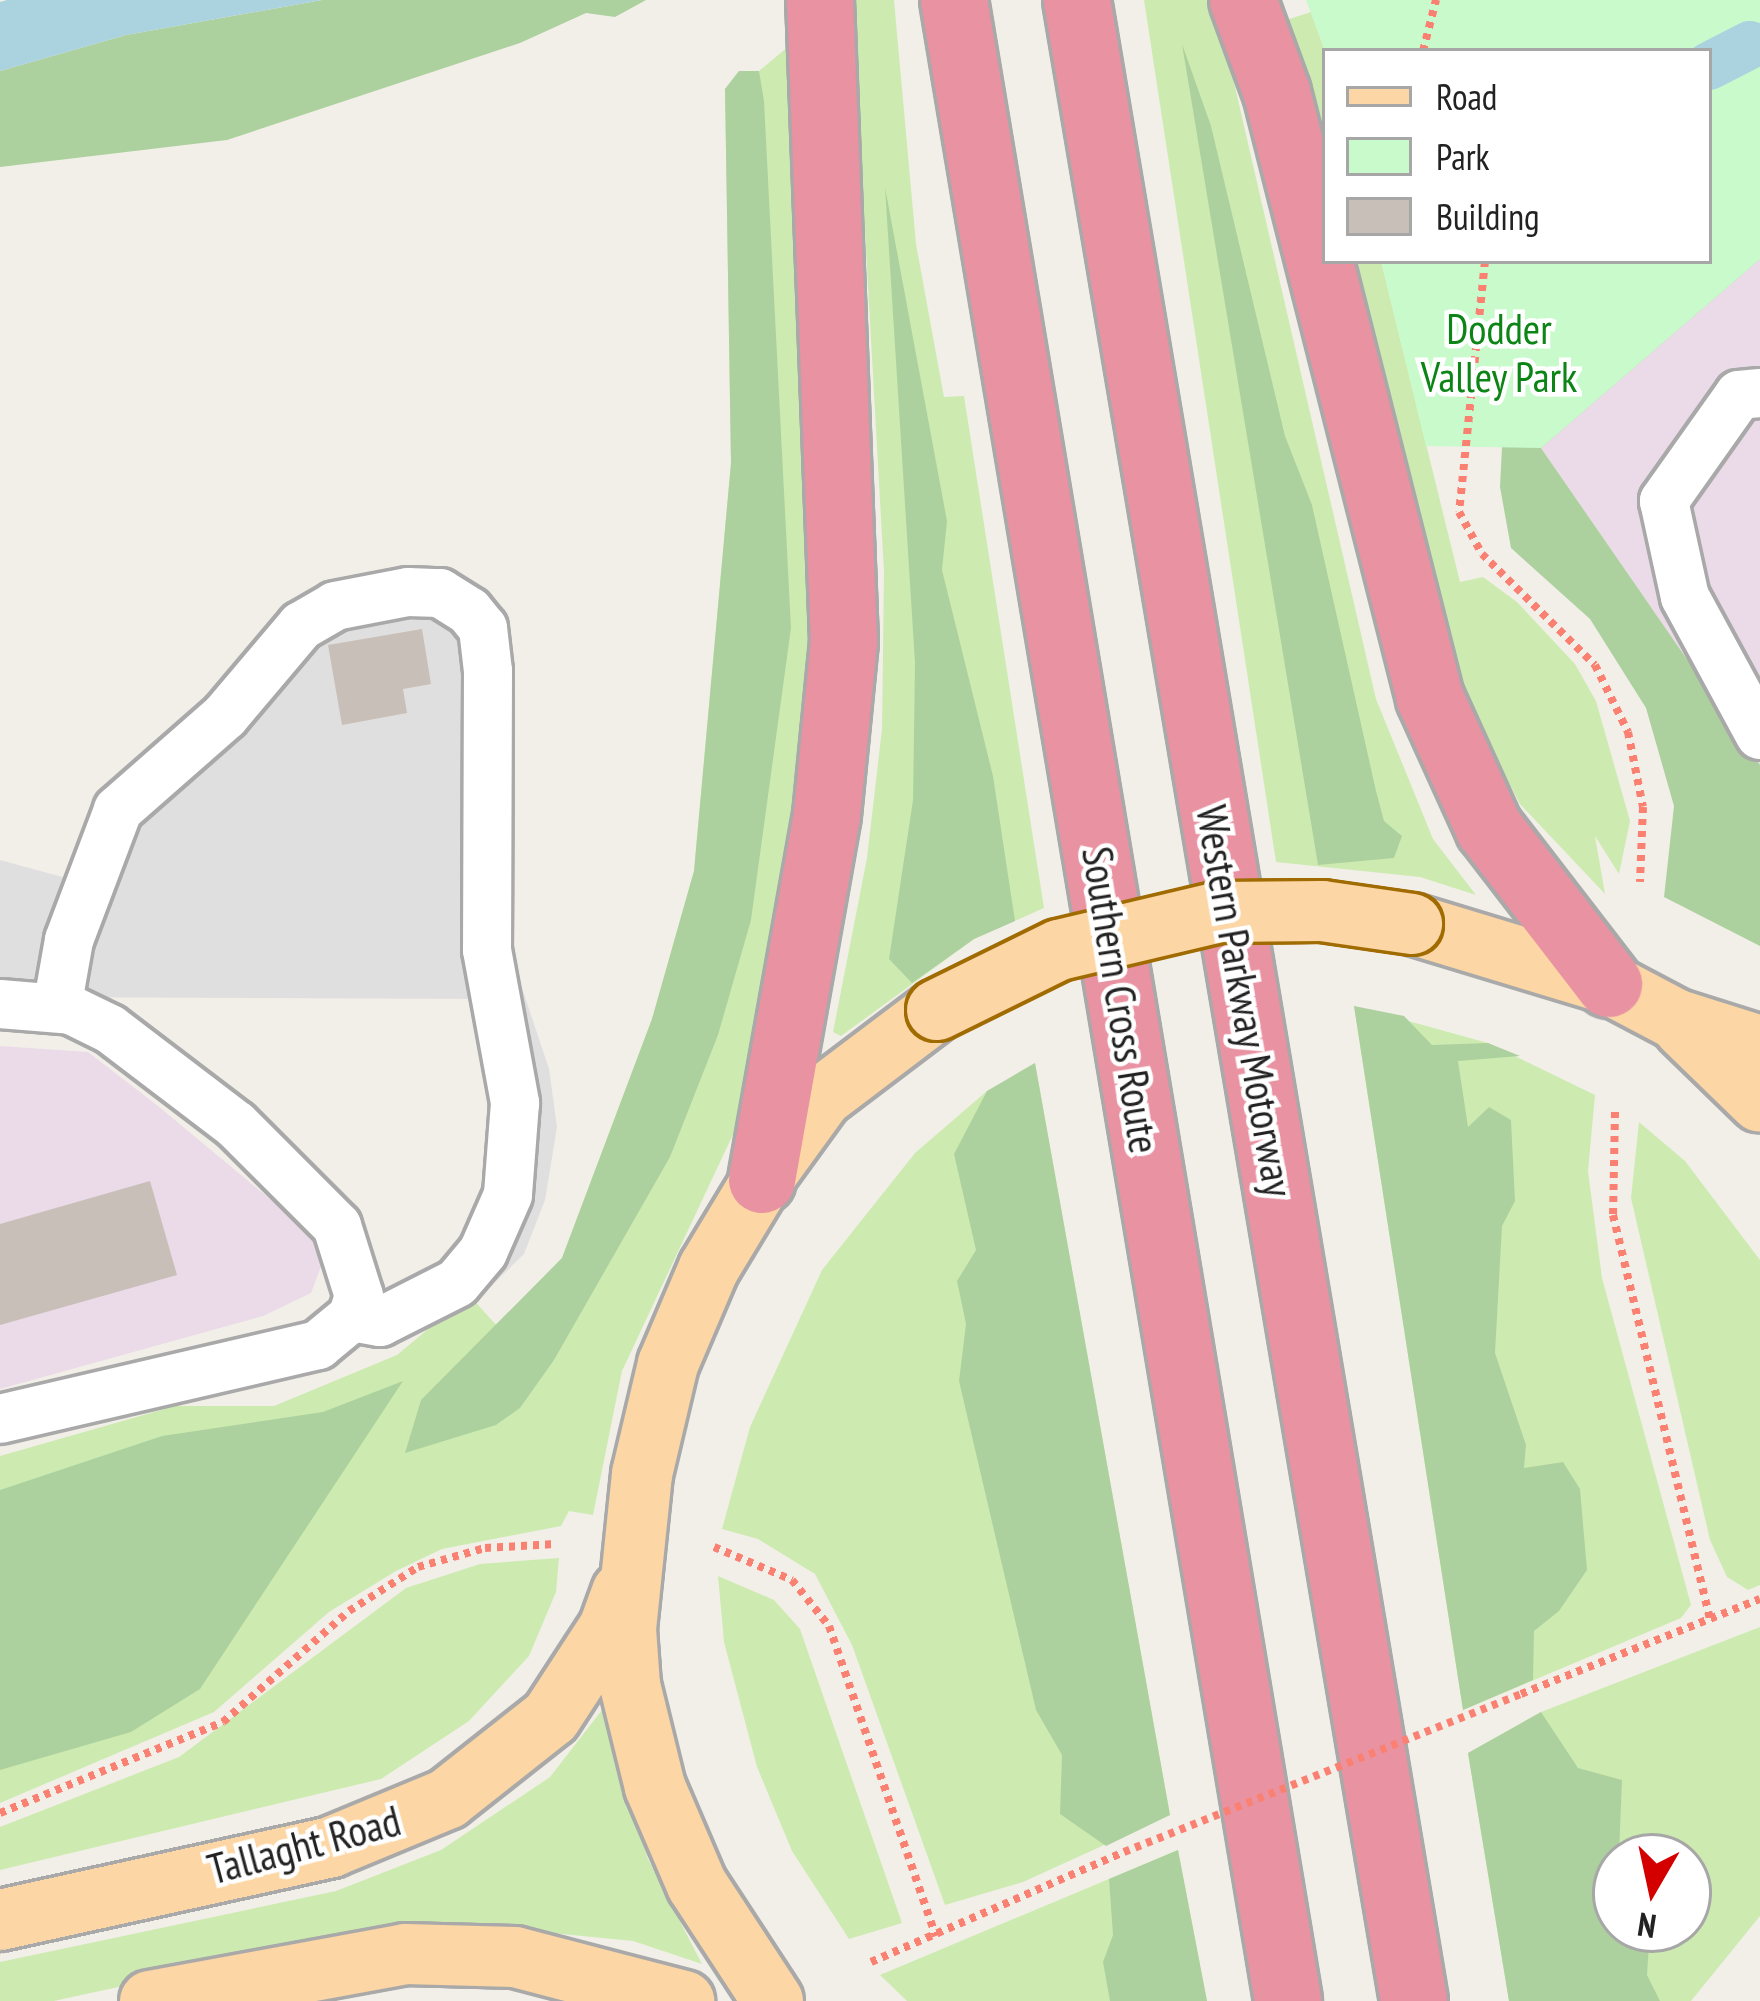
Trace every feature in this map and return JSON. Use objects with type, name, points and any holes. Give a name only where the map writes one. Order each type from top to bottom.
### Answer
[{"type":"highway","points":[[762,1180],[827,815],[844,641],[820,0]]},
{"type":"highway","name":"Southern Cross Route","points":[[955,0],[1288,2001]]},
{"type":"highway","name":"Western Parkway Motorway","points":[[1077,0],[1414,2001]]},
{"type":"highway","points":[[1243,0],[1277,93],[1430,698],[1489,828],[1609,984]]},
{"type":"main road","points":[[773,2001],[697,1886],[655,1787],[630,1684],[632,1564],[641,1474],[668,1364],[709,1268],[762,1180],[822,1097],[937,1010],[1059,950],[1198,916],[1322,910],[1412,924],[1609,984],[1675,1019],[1760,1046]]},
{"type":"main road","points":[[1675,1019],[1760,1102]]},
{"type":"main road","name":"Tallaght Road","points":[[0,1920],[331,1846],[447,1799],[551,1717],[609,1628],[632,1564]]},
{"type":"main road","points":[[150,2001],[405,1954],[515,1957],[684,2001]]},
{"type":"street","points":[[1760,394],[1738,395],[1664,501],[1684,597],[1760,735]]},
{"type":"street","points":[[57,1008],[69,940],[118,810],[225,716],[301,626],[335,606],[408,592],[440,593],[469,611],[483,628],[488,671],[487,950],[515,1103],[508,1195],[483,1252],[457,1283],[380,1322],[352,1317]]},
{"type":"street","points":[[0,1004],[57,1008],[110,1029],[236,1124],[337,1226],[359,1296],[352,1317],[318,1345],[0,1419]]},
{"type":"path","points":[[1424,48],[1436,0]]},
{"type":"path","points":[[1485,264],[1459,512],[1482,554],[1595,665],[1628,732],[1639,788],[1640,883]]},
{"type":"path","points":[[1616,1112],[1613,1215],[1710,1619]]},
{"type":"path","points":[[0,1814],[224,1722],[349,1611],[418,1567],[485,1548],[555,1544]]},
{"type":"path","points":[[715,1547],[792,1580],[829,1626],[936,1936]]},
{"type":"path","points":[[871,1962],[1124,1852],[1760,1599]]},
{"type":"shaded area","points":[[1760,259],[1760,765],[1541,448]]},
{"type":"shaded area","points":[[451,573],[491,605],[509,949],[549,1069],[557,1127],[545,1200],[524,1254],[475,1302],[452,1278],[501,1178],[482,999],[0,997],[0,860],[77,881],[258,667]]},
{"type":"shaded area","points":[[0,1046],[88,1052],[158,1106],[318,1239],[323,1261],[311,1293],[263,1316],[0,1389]]},
{"type":"green space","points":[[322,0],[646,0],[615,17],[586,13],[520,43],[227,140],[0,167],[0,71],[126,35]]},
{"type":"green space","points":[[852,0],[894,0],[916,244],[944,397],[964,396],[1044,908],[974,939],[841,1036],[833,1032],[867,858],[882,729],[884,572]]},
{"type":"green space","points":[[1144,0],[1215,0],[1376,699],[1433,839],[1476,895],[1420,877],[1276,862]]},
{"type":"green space","name":"Dodder Valley Park","points":[[1306,0],[1760,0],[1760,259],[1541,448],[1426,446],[1382,264],[1712,264],[1712,48],[1324,48]]},
{"type":"green space","points":[[1311,12],[1324,48],[1322,130],[1310,81],[1283,21]]},
{"type":"green space","points":[[1182,44],[1211,126],[1285,436],[1312,505],[1384,821],[1402,836],[1394,858],[1318,865]]},
{"type":"green space","points":[[789,46],[830,675],[744,1111],[622,1371],[593,1515],[569,1511],[561,1526],[442,1549],[396,1571],[329,1612],[214,1712],[0,1803],[0,1456],[175,1406],[274,1406],[397,1355],[469,1295],[498,1327],[562,1258],[652,1019],[694,871],[731,463],[725,89],[739,71],[759,71]]},
{"type":"green space","points":[[739,71],[759,71],[764,101],[791,628],[751,920],[718,1035],[670,1157],[554,1360],[520,1408],[496,1425],[405,1453],[421,1400],[562,1258],[652,1019],[694,871],[731,463],[725,89]]},
{"type":"green space","points":[[885,187],[947,521],[942,570],[993,776],[1015,921],[974,939],[912,983],[889,959],[913,800],[915,663]]},
{"type":"green space","points":[[1760,259],[1541,448],[1760,765],[1760,946],[1664,897],[1674,806],[1646,708],[1590,619],[1511,548],[1500,487],[1506,366],[1712,261]]},
{"type":"green space","points":[[1354,264],[1382,264],[1460,582],[1483,577],[1517,602],[1575,664],[1596,701],[1630,821],[1619,874],[1595,836],[1605,894],[1520,804],[1454,679]]},
{"type":"green space","points":[[1354,1006],[1488,1043],[1595,1095],[1588,1171],[1602,1278],[1691,1605],[1681,1618],[1463,1710]]},
{"type":"green space","points":[[1354,1006],[1404,1016],[1432,1045],[1488,1043],[1520,1056],[1458,1061],[1468,1127],[1489,1107],[1511,1120],[1515,1201],[1502,1226],[1495,1353],[1526,1445],[1524,1468],[1563,1462],[1580,1489],[1587,1570],[1559,1611],[1534,1631],[1533,1680],[1463,1710]]},
{"type":"green space","points":[[1035,1063],[1170,1815],[1023,1882],[945,1905],[852,1645],[815,1574],[758,1539],[722,1529],[750,1427],[822,1270],[915,1153],[987,1091]]},
{"type":"green space","points":[[1035,1063],[1170,1815],[1106,1846],[1060,1814],[1062,1755],[1036,1710],[959,1381],[966,1324],[957,1281],[976,1250],[954,1154],[987,1091]]},
{"type":"green space","points":[[1639,1122],[1685,1161],[1760,1260],[1760,1585],[1748,1590],[1727,1577],[1710,1540],[1631,1198]]},
{"type":"green space","points":[[403,1381],[200,1689],[131,1732],[0,1770],[0,1490],[162,1436],[323,1412]]},
{"type":"green space","points":[[559,1558],[556,1592],[529,1656],[469,1721],[381,1779],[0,1870],[0,1827],[179,1757],[406,1588],[480,1564]]},
{"type":"green space","points":[[718,1576],[774,1600],[800,1629],[902,1923],[849,1939],[792,1851],[757,1767],[724,1642]]},
{"type":"green space","points":[[1760,1627],[1760,1916],[1691,2001],[1509,2001],[1468,1753],[1541,1712]]},
{"type":"green space","points":[[602,1710],[648,1859],[702,1964],[633,1941],[479,1926],[353,1936],[54,2001],[0,2001],[0,1962],[336,1891],[441,1850],[550,1777]]},
{"type":"green space","points":[[1541,1712],[1578,1768],[1622,1780],[1620,1833],[1592,1833],[1592,1953],[1648,1953],[1647,1975],[1660,2001],[1509,2001],[1468,1753]]},
{"type":"green space","points":[[1178,1850],[1207,2001],[907,2001],[880,1975]]},
{"type":"green space","points":[[1178,1850],[1207,2001],[1110,2001],[1103,1962],[1113,1935],[1109,1879]]},
{"type":"water","points":[[322,0],[126,35],[0,71],[0,2]]},
{"type":"building","points":[[422,629],[431,684],[403,689],[407,713],[342,725],[328,645]]},
{"type":"building","points":[[150,1181],[177,1275],[0,1325],[0,1224]]},
{"type":"waterway","points":[[1712,64],[1750,45]]}]
